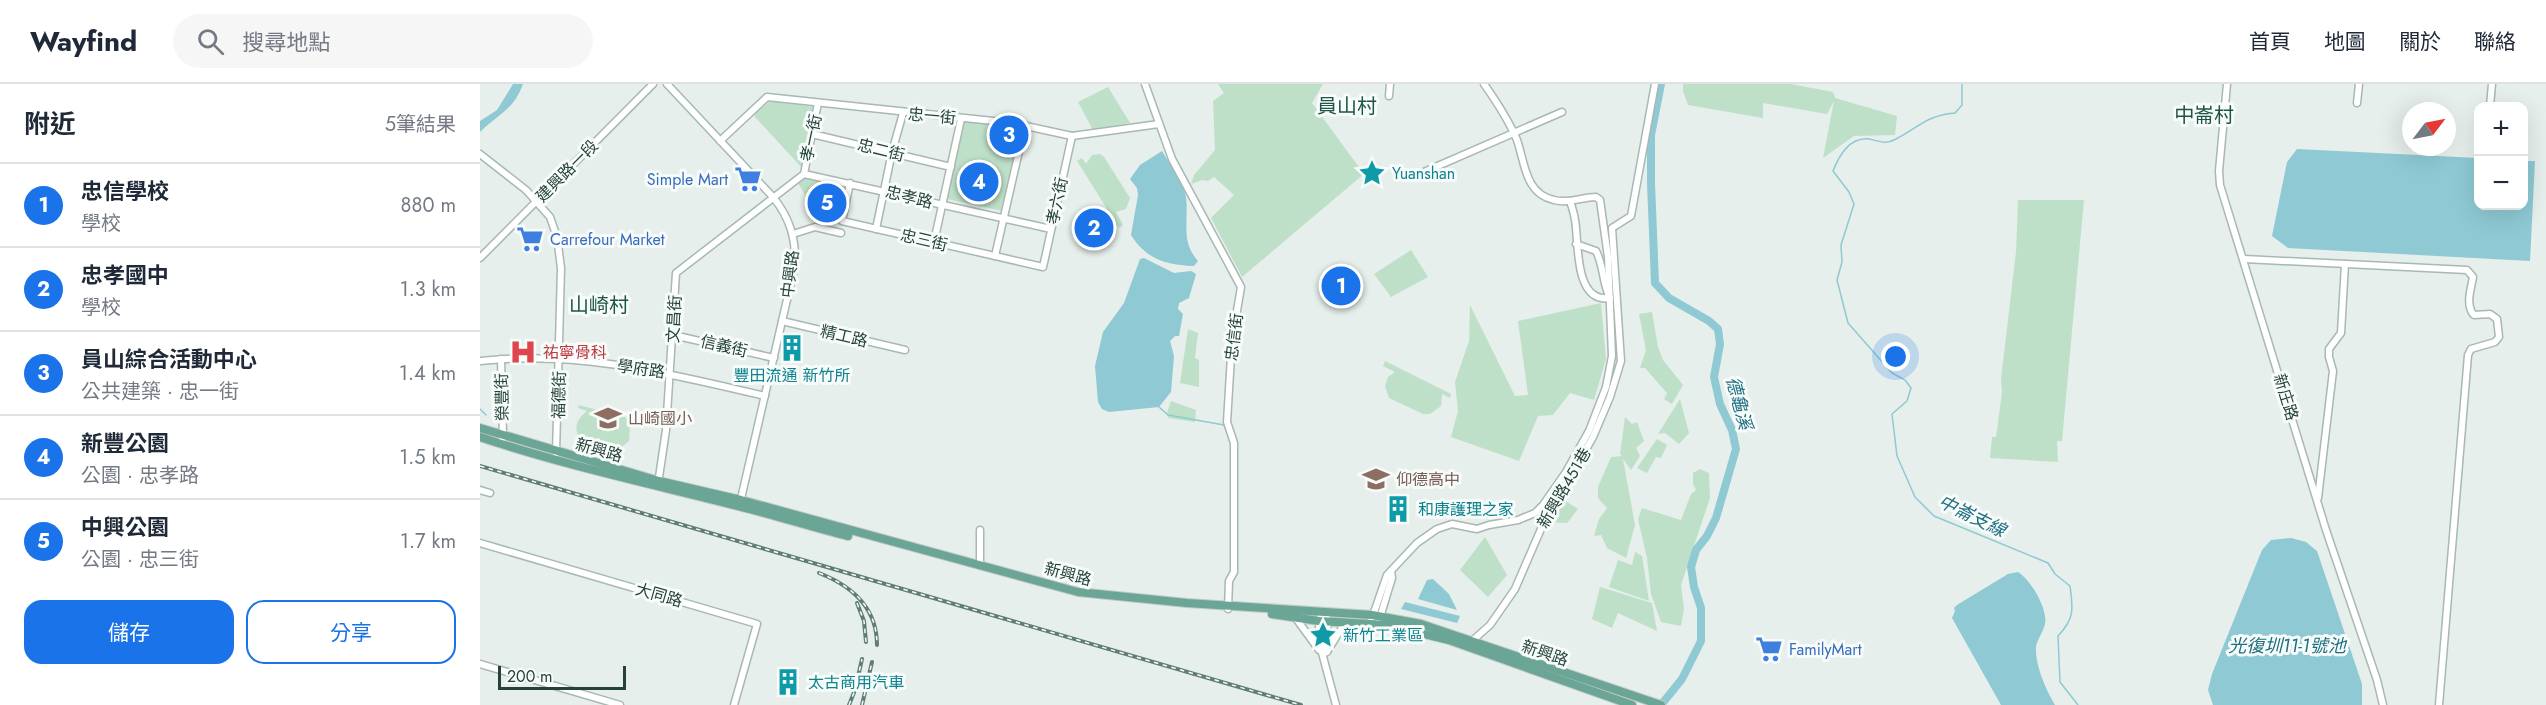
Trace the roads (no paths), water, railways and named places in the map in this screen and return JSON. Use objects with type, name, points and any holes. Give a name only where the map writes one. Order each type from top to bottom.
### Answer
[{"type":"main road","name":"新興路","points":[[480,428],[502,440]]},
{"type":"main road","name":"新興路","points":[[480,436],[502,440],[658,484],[740,503],[1094,595],[1228,607],[1319,621],[1375,620],[1449,640],[1632,705]]},
{"type":"main road","name":"新興路","points":[[740,503],[779,519],[1083,596],[1324,612],[1421,624],[1560,673],[1658,704]]},
{"type":"street","name":"建興路一段","points":[[480,258],[653,84]]},
{"type":"street","name":"中興路","points":[[667,84],[773,197],[786,216],[793,234],[795,265],[740,503]]},
{"type":"street","name":"忠信街","points":[[1145,84],[1172,159],[1241,287],[1232,340],[1227,422],[1234,450],[1234,572],[1229,581],[1228,607]]},
{"type":"street","points":[[1389,96],[1390,84]]},
{"type":"street","points":[[1375,620],[1392,578],[1391,571],[1412,548],[1437,529],[1452,524],[1477,529],[1507,523],[1534,513],[1543,505],[1566,472],[1589,431],[1606,387],[1612,356],[1608,257],[1600,200],[1596,197],[1570,201],[1550,199],[1535,188],[1524,170],[1513,133],[1484,84]]},
{"type":"street","points":[[1490,92],[1494,84]]},
{"type":"street","name":"新興路451巷","points":[[1472,641],[1490,626],[1515,590],[1541,529],[1602,418],[1622,361],[1612,228],[1631,216],[1655,84]]},
{"type":"street","name":"新庄路","points":[[2227,84],[2220,154],[2220,185],[2383,705]]},
{"type":"street","points":[[2357,103],[2359,84]]},
{"type":"street","points":[[2490,102],[2492,84]]},
{"type":"street","name":"忠一街","points":[[720,141],[767,97],[1025,125],[1072,136],[1159,124]]},
{"type":"street","name":"孝一街","points":[[804,174],[818,103]]},
{"type":"street","points":[[1417,175],[1562,112]]},
{"type":"street","points":[[876,229],[892,152],[903,113]]},
{"type":"street","points":[[933,242],[961,119]]},
{"type":"street","points":[[995,256],[1025,125]]},
{"type":"street","name":"忠二街","points":[[812,134],[951,166]]},
{"type":"street","name":"孝六街","points":[[1043,267],[1072,136]]},
{"type":"street","name":"福德街","points":[[480,154],[517,181],[536,201],[553,223],[561,252],[560,359],[555,455]]},
{"type":"street","points":[[773,197],[804,174]]},
{"type":"street","name":"忠孝路","points":[[804,174],[1051,229]]},
{"type":"street","name":"忠三街","points":[[850,183],[842,222],[1043,267]]},
{"type":"street","name":"文昌街","points":[[658,484],[670,373],[676,273],[773,197]]},
{"type":"street","points":[[1570,201],[1576,221],[1576,244],[1581,274],[1594,295],[1604,299],[1610,298]]},
{"type":"street","points":[[793,234],[815,227],[841,233]]},
{"type":"street","points":[[1576,244],[1596,251],[1601,261],[1603,280],[1610,298]]},
{"type":"street","points":[[2244,259],[2467,270],[2473,277],[2469,307],[2471,313],[2474,315],[2490,314],[2497,319],[2499,337],[2495,342],[2471,349],[2468,355],[2439,705]]},
{"type":"street","points":[[2318,502],[2333,370],[2329,357],[2330,349],[2341,333],[2345,264]]},
{"type":"street","name":"精工路","points":[[782,321],[905,350]]},
{"type":"street","name":"信義街","points":[[673,335],[774,358]]},
{"type":"street","name":"學府路","points":[[480,361],[518,357],[560,359],[670,373],[765,396]]},
{"type":"street","name":"榮豐街","points":[[501,359],[502,440]]},
{"type":"street","points":[[480,490],[490,493]]},
{"type":"street","points":[[980,530],[980,565]]},
{"type":"street","name":"大同路","points":[[480,543],[757,624],[734,705]]},
{"type":"street","points":[[1324,612],[1319,621],[1318,638],[1335,705]]},
{"type":"street","points":[[1324,612],[1328,621],[1324,658]]},
{"type":"street","points":[[1294,616],[1324,658]]},
{"type":"street","points":[[1324,658],[1341,629],[1350,621]]},
{"type":"street","points":[[480,664],[620,705]]},
{"type":"water","points":[[513,84],[523,84],[515,100],[480,132],[480,121],[497,110]]},
{"type":"water","points":[[2297,149],[2474,158],[2474,210],[2528,210],[2528,161],[2535,161],[2530,261],[2288,248],[2272,236],[2287,162]]},
{"type":"water","points":[[1162,151],[1185,192],[1187,238],[1192,253],[1198,261],[1194,266],[1174,264],[1158,259],[1143,250],[1131,235],[1138,195],[1137,188],[1130,179],[1140,165]]},
{"type":"water","points":[[1144,258],[1174,273],[1191,271],[1196,274],[1189,298],[1179,303],[1178,309],[1183,314],[1179,336],[1175,336],[1170,341],[1174,356],[1171,392],[1159,407],[1109,412],[1102,409],[1098,402],[1095,366],[1103,332],[1124,303],[1140,259]]},
{"type":"water","name":"光復圳11-1號池","points":[[2291,538],[2306,542],[2317,551],[2362,684],[2362,705],[2213,705],[2208,690],[2212,674],[2262,550],[2271,540]]},
{"type":"water","points":[[2018,572],[2033,588],[2044,611],[2045,624],[2036,647],[2036,654],[2042,677],[2055,705],[2001,705],[1952,618],[1957,605],[2008,574]]},
{"type":"water","points":[[1433,579],[1449,594],[1457,610],[1418,599],[1427,580]]},
{"type":"water","points":[[1405,602],[1460,616],[1457,623],[1401,609]]},
{"type":"waterway","name":"德龜溪","points":[[1661,84],[1651,135],[1655,283],[1669,298],[1709,321],[1718,329],[1720,344],[1714,377],[1720,404],[1732,430],[1736,449],[1716,518],[1707,536],[1696,550],[1691,567],[1694,587],[1701,608],[1701,641],[1682,679],[1661,705]]},
{"type":"waterway","name":"中崙支線","points":[[1962,84],[1962,105],[1955,113],[1930,119],[1889,142],[1869,139],[1856,141],[1850,144],[1838,159],[1833,171],[1849,192],[1854,204],[1841,245],[1842,262],[1837,280],[1848,323],[1892,373],[1905,380],[1911,388],[1907,401],[1892,414],[1897,456],[1915,497],[1934,516],[2048,563],[2055,574],[2070,586],[2072,613],[2058,636],[2060,682],[2078,705]]},
{"type":"waterway","points":[[1159,407],[1168,415],[1224,425]]},
{"type":"waterway","points":[[480,409],[486,415]]},
{"type":"railway","points":[[480,466],[1301,705]]},
{"type":"railway","points":[[819,573],[842,584],[860,600],[873,620],[877,645]]},
{"type":"railway","points":[[857,603],[864,621],[866,642]]},
{"type":"railway","points":[[849,705],[862,659]]},
{"type":"railway","points":[[862,705],[872,662]]},
{"type":"place","name":"員山綜合活動中心","points":[[1009,135]]},
{"type":"place","name":"Yuanshan","points":[[1372,173]]},
{"type":"place","name":"Simple Mart","points":[[748,179]]},
{"type":"place","name":"新豐公園","points":[[979,182]]},
{"type":"place","name":"中興公園","points":[[827,203]]},
{"type":"place","name":"忠孝國中","points":[[1094,228]]},
{"type":"place","name":"Carrefour Market","points":[[530,239]]},
{"type":"place","name":"忠信學校","points":[[1341,286]]},
{"type":"place","name":"豐田流通 新竹所","points":[[792,348]]},
{"type":"place","name":"祐寧骨科","points":[[523,352]]},
{"type":"place","name":"山崎國小","points":[[608,418]]},
{"type":"place","name":"仰德高中","points":[[1376,479]]},
{"type":"place","name":"和康護理之家","points":[[1398,509]]},
{"type":"place","name":"新竹工業區","points":[[1323,635]]},
{"type":"place","name":"FamilyMart","points":[[1769,649]]},
{"type":"place","name":"太古商用汽車","points":[[788,682]]},
{"type":"district","name":"員山村","points":[[1347,106]]},
{"type":"district","name":"中崙村","points":[[2204,115]]},
{"type":"district","name":"山崎村","points":[[599,305]]}]
